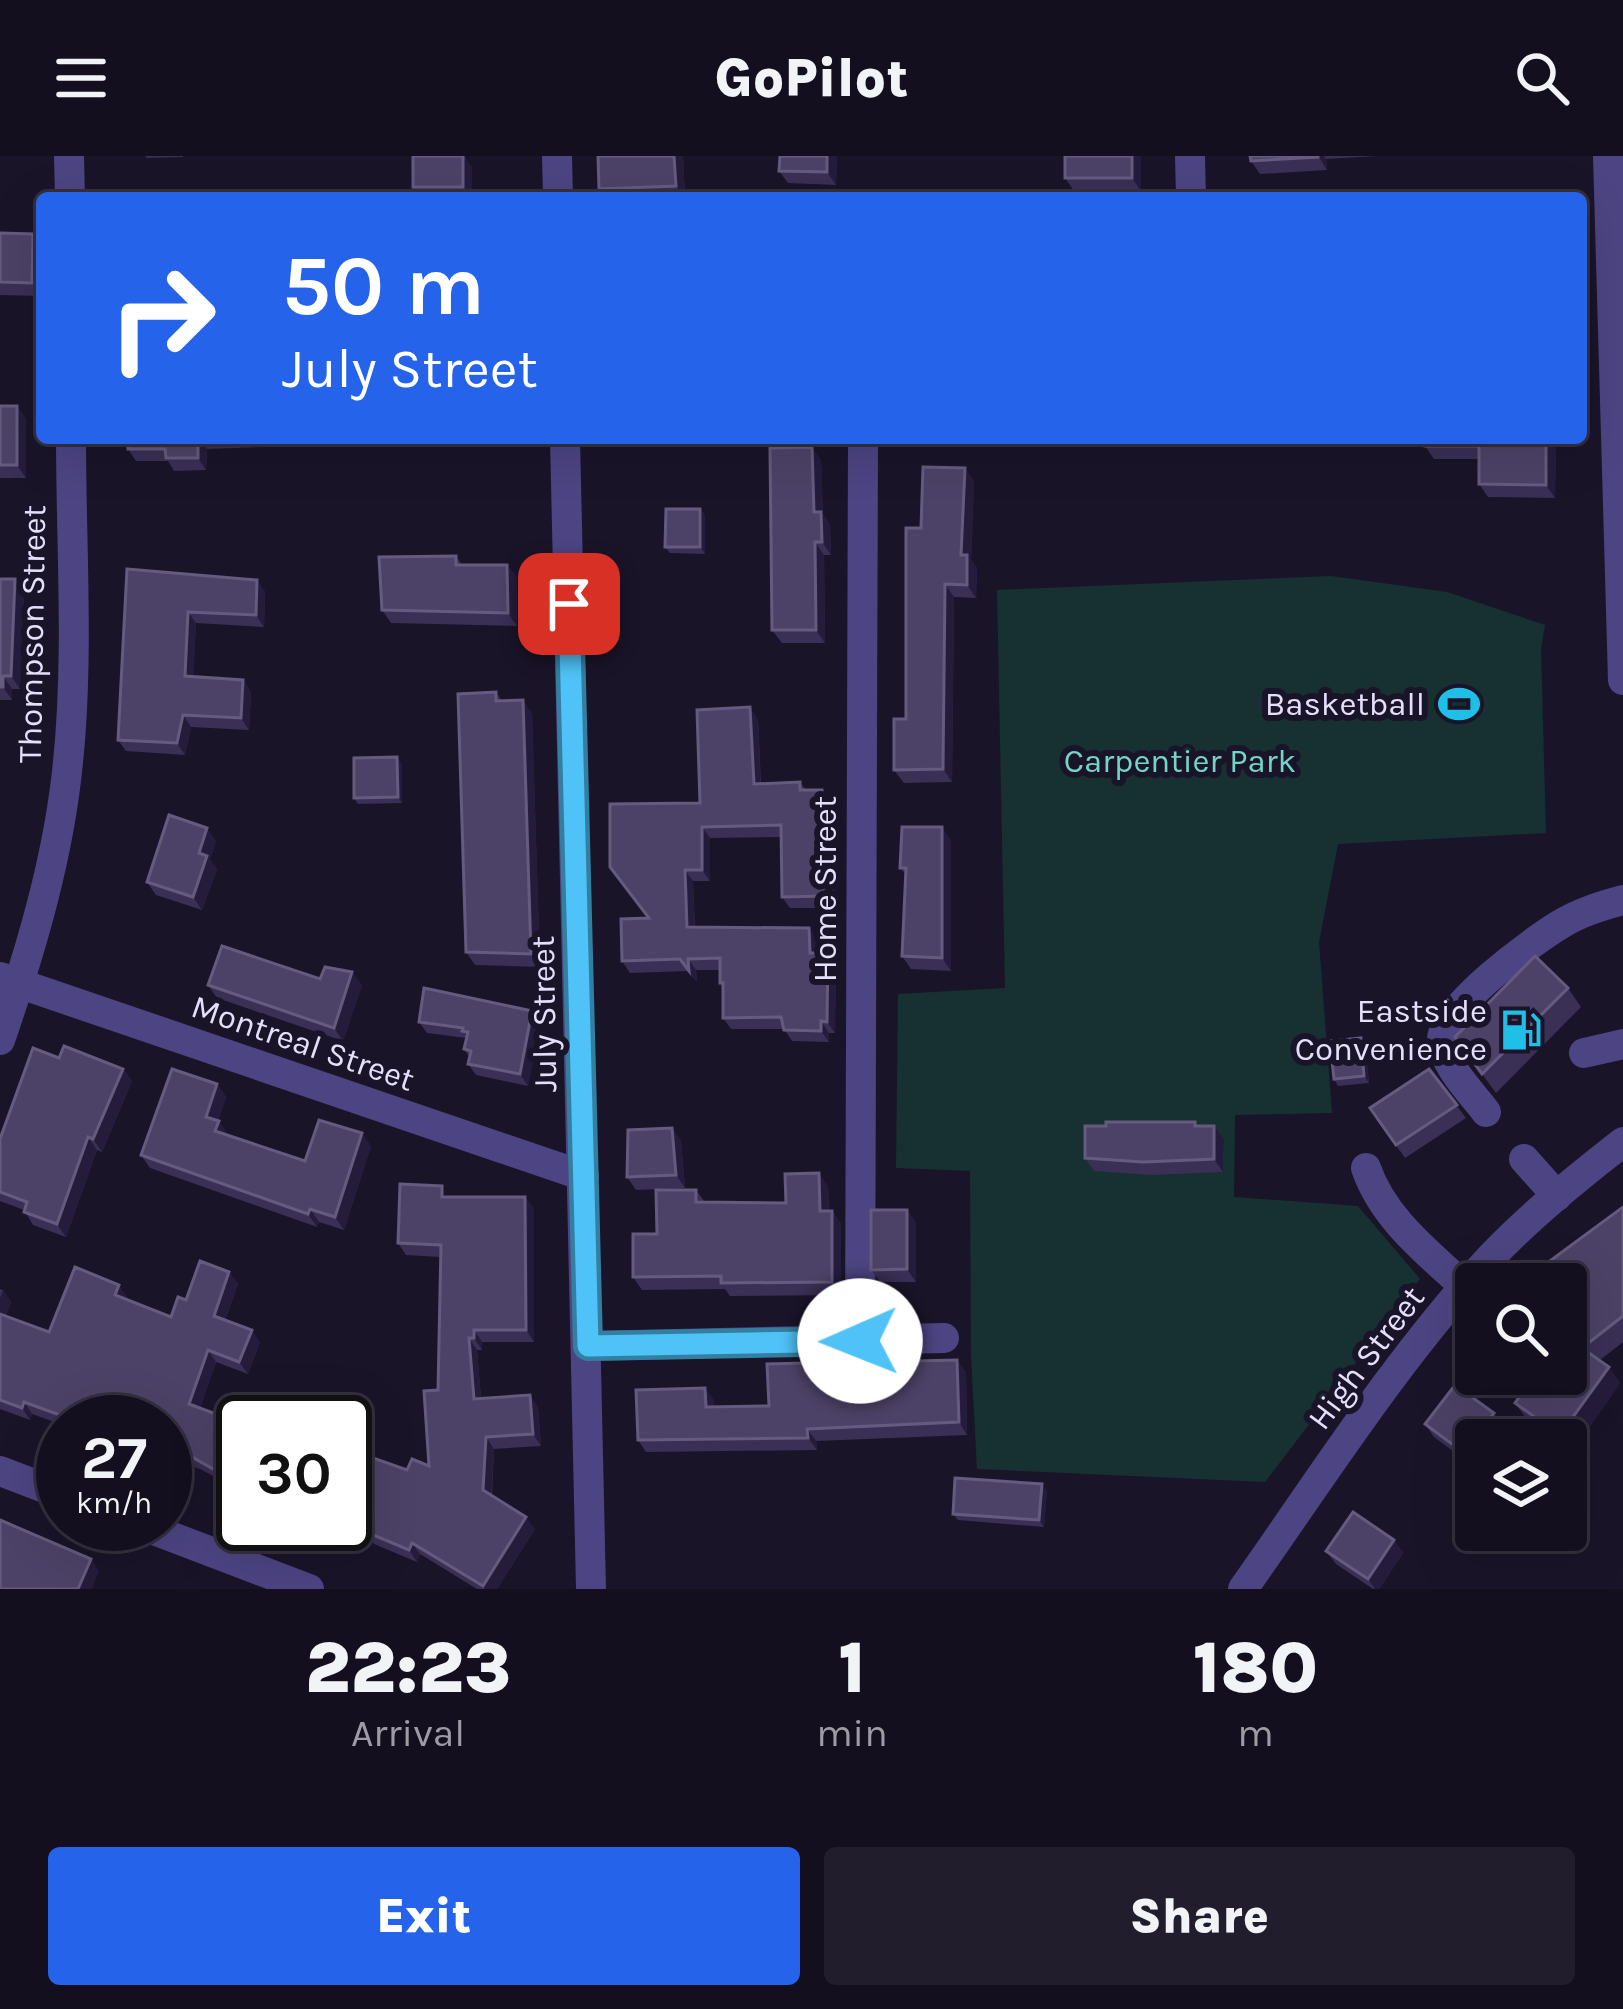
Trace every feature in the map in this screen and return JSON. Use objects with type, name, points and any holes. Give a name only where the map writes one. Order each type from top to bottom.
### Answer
[{"type":"street","points":[[69,156],[70,192]]},
{"type":"street","points":[[557,156],[558,192]]},
{"type":"street","points":[[1190,156],[1191,192]]},
{"type":"street","points":[[1608,156],[1605,262],[1623,680]]},
{"type":"street","name":"Thompson Street","points":[[0,1040],[9,981],[36,928],[68,766],[73,665],[71,444]]},
{"type":"street","name":"July Street","points":[[565,444],[591,1589]]},
{"type":"street","name":"Home Street","points":[[860,1341],[863,444]]},
{"type":"street","points":[[1486,1112],[1448,1060],[1442,1032],[1447,1019],[1514,948],[1592,908],[1623,900]]},
{"type":"street","name":"Montreal Street","points":[[9,981],[584,1176]]},
{"type":"street","points":[[1584,1053],[1623,1044]]},
{"type":"street","name":"High Street","points":[[1489,1263],[1557,1196],[1623,1142]]},
{"type":"street","points":[[1524,1159],[1557,1196]]},
{"type":"street","points":[[1366,1168],[1374,1191],[1399,1224],[1455,1277]]},
{"type":"street","name":"High Street","points":[[1244,1589],[1362,1421],[1455,1300]]},
{"type":"street","points":[[588,1346],[944,1337]]},
{"type":"street","points":[[0,1471],[36,1485]]},
{"type":"street","points":[[192,1548],[268,1582],[309,1589]]},
{"type":"green space","name":"Carpentier Park","points":[[1331,576],[1447,592],[1545,625],[1541,649],[1546,833],[1338,844],[1319,942],[1332,1113],[1235,1115],[1234,1197],[1358,1206],[1420,1279],[1265,1482],[977,1469],[970,1171],[896,1168],[898,994],[1005,988],[997,590]]},
{"type":"building","points":[[413,156],[463,156],[463,187],[413,187]]},
{"type":"building","points":[[598,156],[674,156],[676,186],[599,189]]},
{"type":"building","points":[[780,156],[827,156],[827,172],[779,171]]},
{"type":"building","points":[[1065,156],[1132,156],[1132,178],[1065,178]]},
{"type":"building","points":[[1250,156],[1318,156],[1318,157],[1251,161]]},
{"type":"building","points":[[0,233],[33,234],[32,283],[0,282]]},
{"type":"building","points":[[0,406],[17,406],[17,465],[0,465]]},
{"type":"building","points":[[128,444],[198,444],[198,458],[166,458],[165,449],[128,449]]},
{"type":"building","points":[[1425,444],[1476,444],[1476,446]]},
{"type":"building","points":[[1479,444],[1546,444],[1546,485],[1479,484]]},
{"type":"building","points":[[812,447],[814,512],[821,512],[822,542],[815,542],[816,630],[772,630],[770,448]]},
{"type":"building","points":[[923,467],[965,468],[961,555],[967,555],[967,585],[945,584],[943,769],[894,770],[894,719],[906,719],[906,528],[921,528]]},
{"type":"building","points":[[666,509],[700,509],[700,547],[665,547]]},
{"type":"building","points":[[456,556],[456,565],[507,565],[508,613],[382,610],[379,557]]},
{"type":"building","points":[[127,569],[257,580],[256,615],[188,612],[185,676],[243,680],[241,718],[183,715],[177,743],[118,740]]},
{"type":"building","points":[[0,579],[15,579],[11,676],[3,676],[3,687],[0,687]]},
{"type":"building","points":[[496,692],[496,701],[523,700],[531,954],[466,952],[458,694]]},
{"type":"building","points":[[750,707],[754,784],[800,782],[800,790],[822,790],[827,880],[823,880],[823,896],[782,897],[781,825],[702,827],[702,870],[685,870],[687,927],[809,928],[810,953],[828,953],[827,1022],[821,1021],[821,1031],[784,1030],[781,1017],[723,1018],[720,958],[688,959],[689,971],[680,959],[622,961],[621,919],[649,918],[610,867],[610,804],[700,803],[697,710]]},
{"type":"building","points":[[397,757],[398,797],[354,798],[354,758]]},
{"type":"building","points":[[169,815],[207,828],[199,853],[207,856],[193,897],[147,882]]},
{"type":"building","points":[[902,827],[942,827],[942,958],[902,956],[906,868],[900,868]]},
{"type":"building","points":[[222,946],[320,979],[325,967],[352,972],[334,1028],[208,985]]},
{"type":"building","points":[[1535,956],[1568,988],[1482,1074],[1455,1037]]},
{"type":"building","points":[[424,988],[532,1011],[520,1074],[468,1064],[471,1051],[464,1049],[468,1032],[419,1022]]},
{"type":"building","points":[[1361,1038],[1364,1076],[1334,1079],[1330,1041]]},
{"type":"building","points":[[64,1046],[123,1069],[93,1139],[88,1137],[57,1224],[24,1212],[27,1202],[0,1192],[0,1139],[33,1048],[59,1058]]},
{"type":"building","points":[[172,1069],[217,1084],[206,1117],[219,1121],[215,1131],[305,1161],[319,1120],[362,1133],[335,1217],[310,1209],[308,1214],[141,1155]]},
{"type":"building","points":[[1429,1069],[1457,1105],[1396,1145],[1370,1108]]},
{"type":"building","points":[[1106,1122],[1214,1126],[1214,1159],[1085,1158],[1085,1126],[1106,1126]]},
{"type":"building","points":[[672,1128],[676,1175],[627,1177],[628,1130]]},
{"type":"building","points":[[819,1173],[820,1211],[832,1211],[832,1282],[721,1283],[721,1276],[633,1277],[633,1234],[657,1234],[656,1190],[696,1190],[696,1202],[786,1203],[785,1174]]},
{"type":"building","points":[[400,1184],[442,1186],[442,1197],[525,1197],[526,1330],[474,1330],[474,1338],[469,1338],[474,1399],[530,1395],[533,1434],[486,1437],[483,1490],[526,1517],[483,1586],[412,1543],[409,1550],[372,1535],[372,1458],[407,1470],[412,1459],[429,1466],[424,1391],[438,1390],[441,1245],[398,1243]]},
{"type":"building","points":[[1623,1207],[1623,1316],[1587,1344],[1587,1263],[1547,1263]]},
{"type":"building","points":[[871,1210],[907,1210],[907,1269],[871,1270]]},
{"type":"building","points":[[200,1261],[229,1272],[214,1316],[252,1330],[239,1362],[208,1350],[192,1395],[36,1395],[36,1406],[24,1402],[22,1408],[0,1400],[0,1314],[49,1332],[75,1267],[119,1285],[115,1295],[171,1317],[178,1297],[186,1300]]},
{"type":"building","points":[[1587,1352],[1609,1367],[1572,1419],[1538,1419],[1515,1403],[1521,1395],[1587,1395]]},
{"type":"building","points":[[957,1360],[959,1422],[807,1429],[808,1438],[638,1440],[636,1390],[705,1388],[706,1407],[769,1406],[767,1364],[805,1363],[805,1371],[914,1367],[914,1361]]},
{"type":"building","points":[[1455,1385],[1455,1395],[1469,1395],[1494,1413],[1490,1419],[1455,1419],[1455,1446],[1425,1424]]},
{"type":"building","points":[[192,1405],[216,1414],[216,1471],[192,1457]]},
{"type":"building","points":[[955,1478],[1042,1484],[1039,1520],[953,1514]]},
{"type":"building","points":[[1353,1512],[1394,1540],[1368,1579],[1326,1551]]},
{"type":"building","points":[[0,1520],[36,1535],[36,1551],[72,1551],[91,1559],[78,1589],[0,1589]]},
{"type":"place","name":"Basketball","points":[[1459,704]]},
{"type":"place","name":"Eastside Convenience","points":[[1521,1030]]},
{"type":"route","points":[[569,604],[588,1346],[860,1341]]}]
